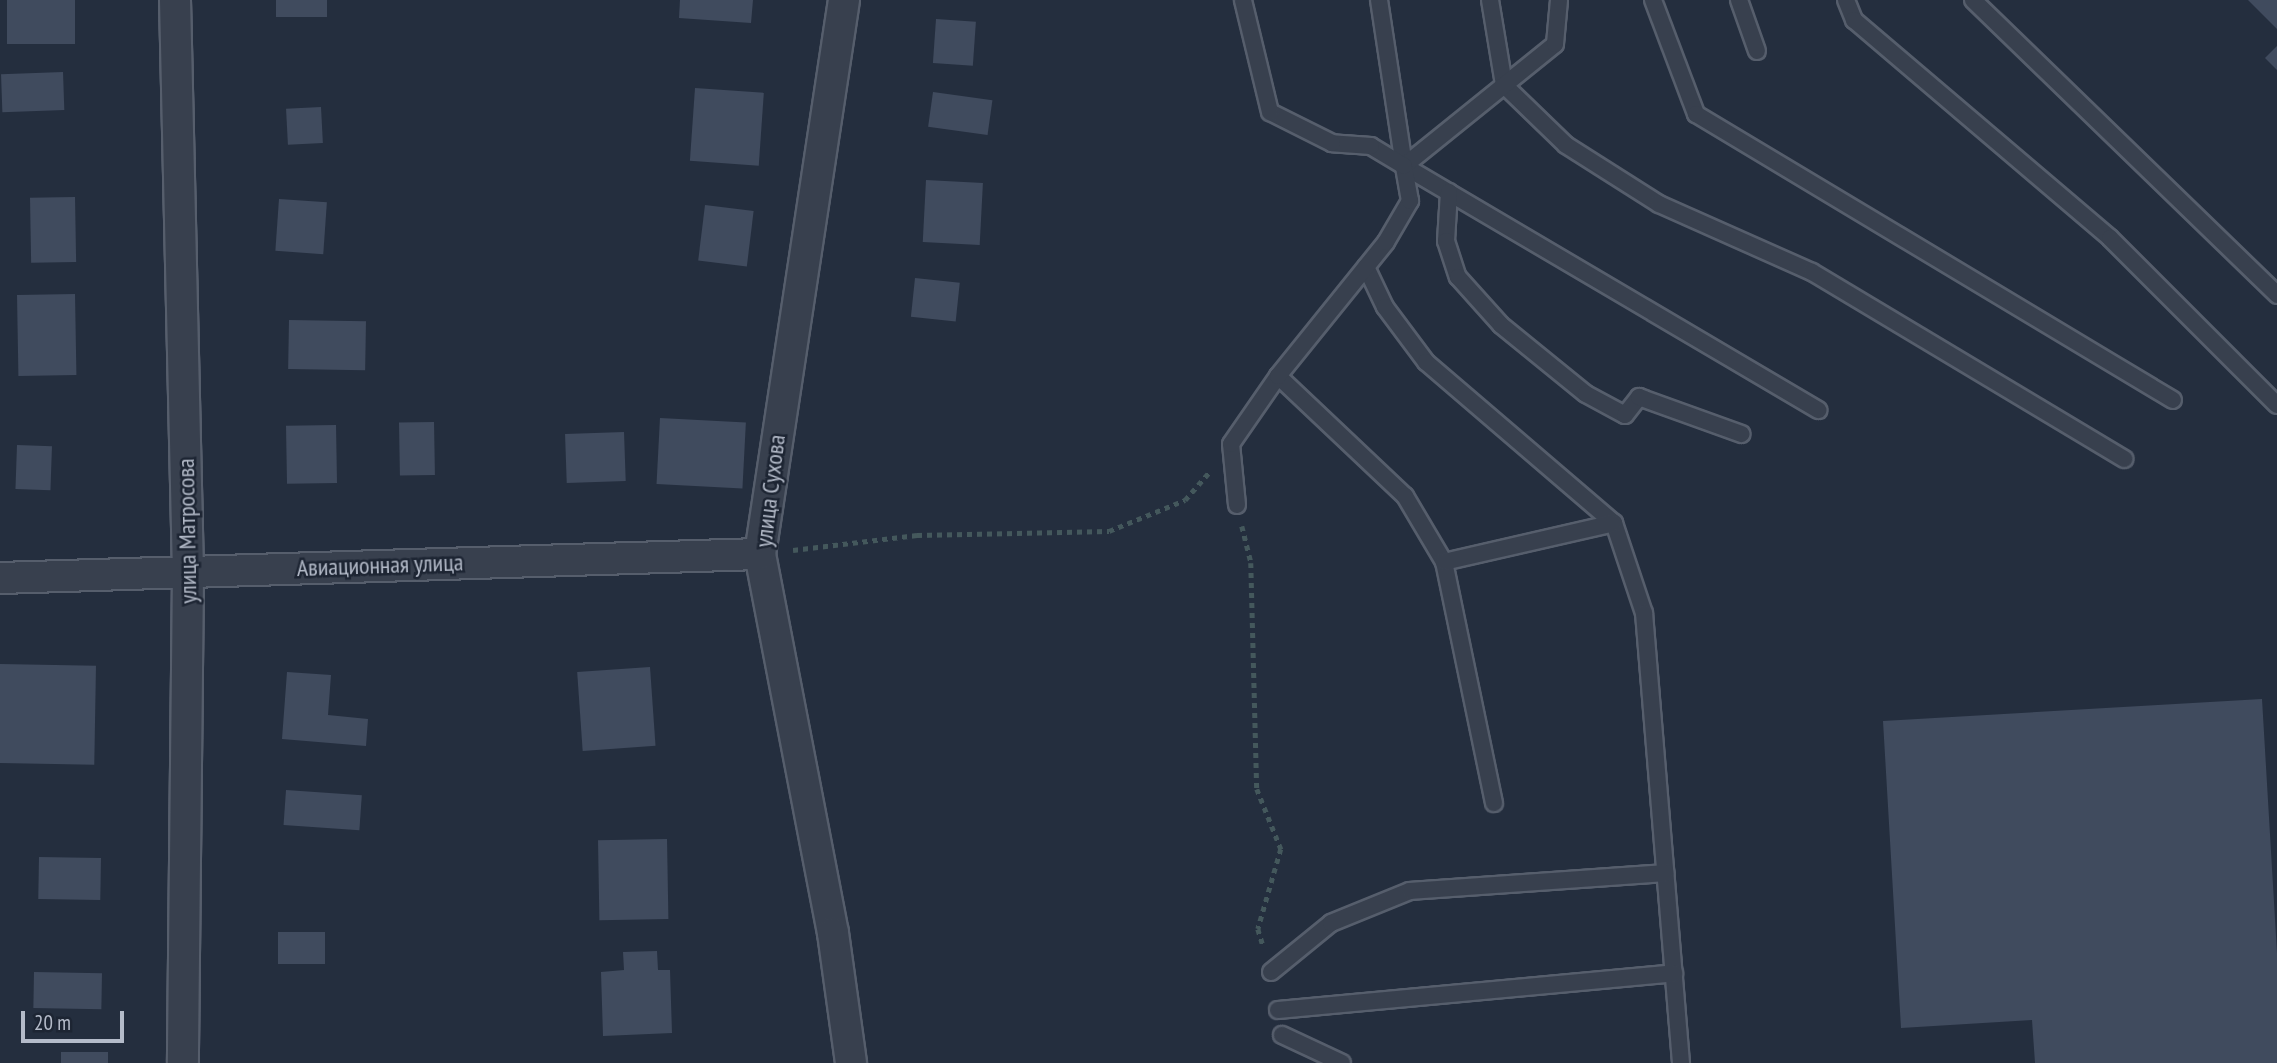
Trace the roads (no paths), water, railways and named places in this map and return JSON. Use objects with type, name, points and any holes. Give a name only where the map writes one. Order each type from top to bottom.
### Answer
[{"type":"street","name":"улица Матросова","points":[[175,0],[188,574],[183,1063]]},
{"type":"street","name":"улица Сухова","points":[[844,0],[760,554],[833,933],[851,1063]]},
{"type":"street","name":"Авиационная улица","points":[[0,578],[188,574],[410,562],[760,554]]},
{"type":"lane","points":[[1243,0],[1270,111],[1332,143],[1371,146],[1819,410]]},
{"type":"lane","points":[[1237,505],[1231,444],[1278,376],[1366,267],[1410,201],[1379,0]]},
{"type":"lane","points":[[1490,0],[1504,85],[1566,145],[1659,204],[1812,272],[2124,459]]},
{"type":"lane","points":[[1404,166],[1555,44],[1559,0]]},
{"type":"lane","points":[[1653,0],[1696,114],[2174,400]]},
{"type":"lane","points":[[1739,0],[1757,51]]},
{"type":"lane","points":[[1846,0],[1854,20],[2110,238],[2277,405]]},
{"type":"lane","points":[[1973,0],[2277,295]]},
{"type":"lane","points":[[1449,192],[1446,241],[1458,277],[1502,325],[1587,394],[1625,415],[1639,397],[1741,433]]},
{"type":"lane","points":[[1366,267],[1385,307],[1426,362],[1614,523],[1644,613],[1681,1063]]},
{"type":"lane","points":[[1278,376],[1405,496],[1444,562],[1494,803]]},
{"type":"lane","points":[[1444,562],[1614,523]]},
{"type":"lane","points":[[1271,972],[1331,923],[1410,891],[1665,873]]},
{"type":"lane","points":[[1278,1010],[1674,973]]},
{"type":"lane","points":[[1282,1035],[1342,1063]]}]
